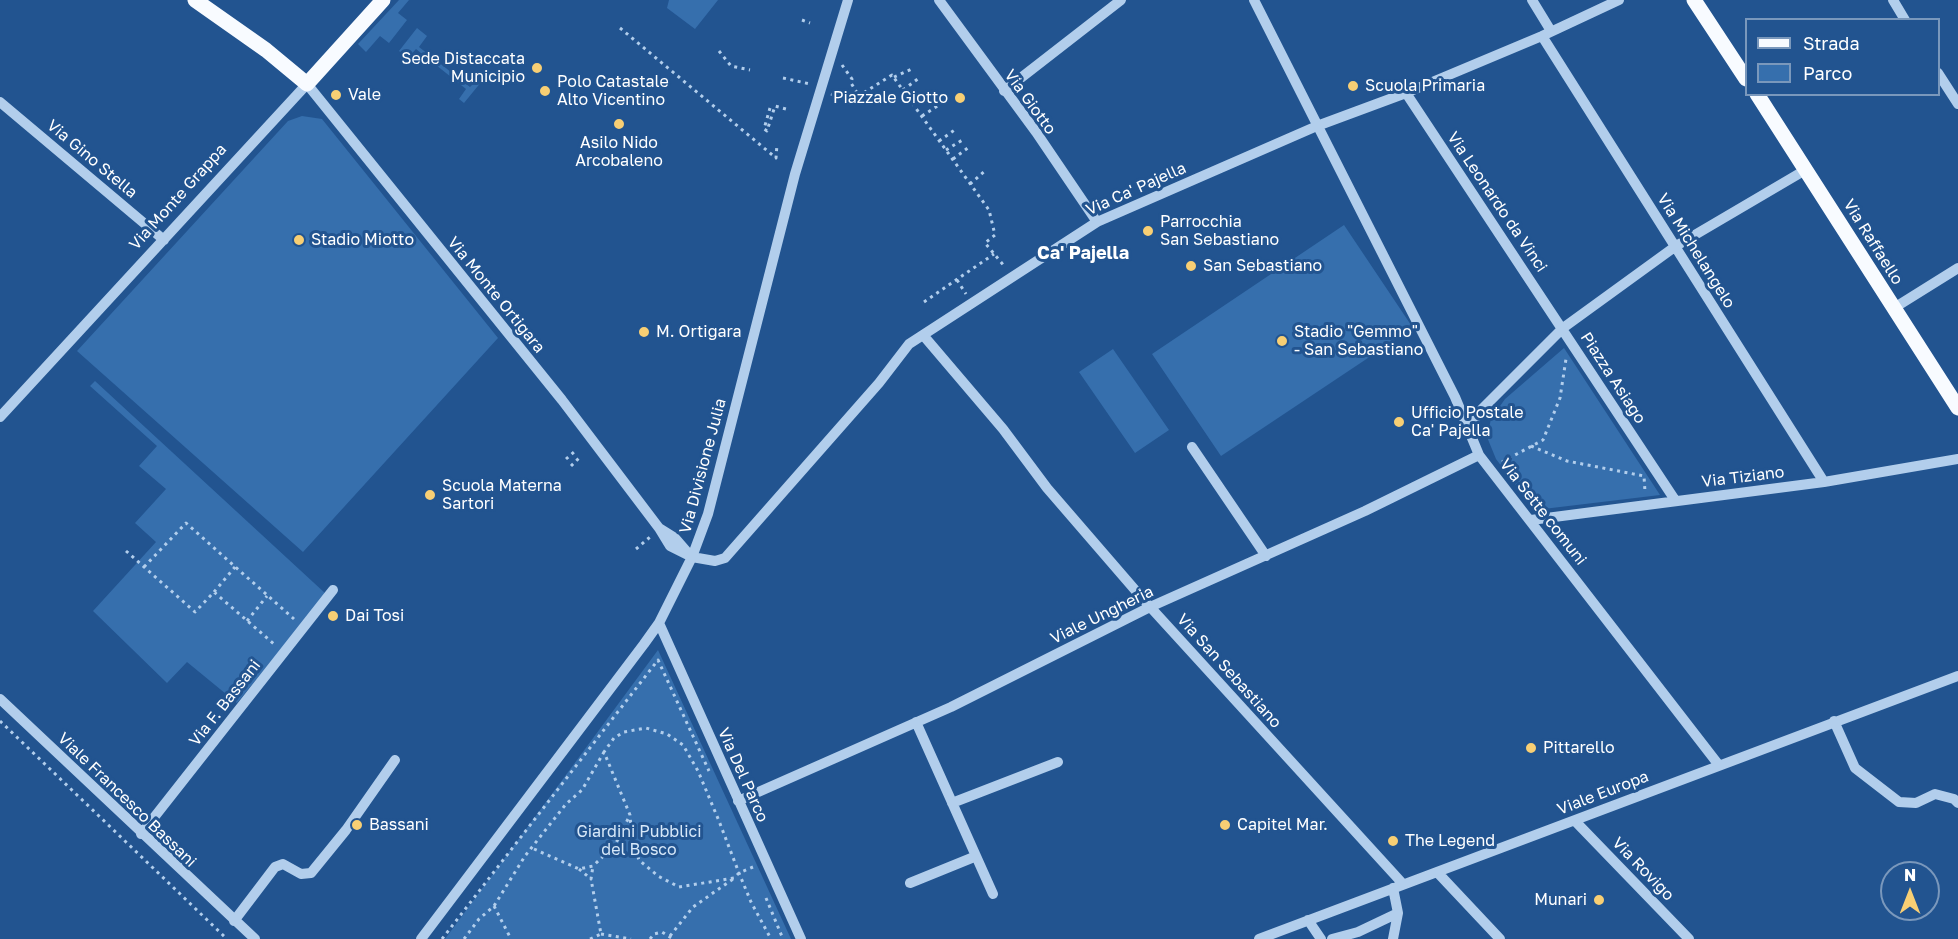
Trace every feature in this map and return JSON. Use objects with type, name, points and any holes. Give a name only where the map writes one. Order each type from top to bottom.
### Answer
[{"type":"main road","points":[[195,0],[266,50],[307,84]]},
{"type":"main road","name":"Via Monte Grappa","points":[[307,84],[383,0]]},
{"type":"main road","points":[[1694,0],[1745,77]]},
{"type":"main road","name":"Via Raffaello","points":[[1758,96],[1958,408]]},
{"type":"street","name":"Via Divisione Julia","points":[[421,939],[659,623],[692,558],[708,514],[817,88],[848,0]]},
{"type":"street","name":"Via Giotto","points":[[939,0],[1097,222]]},
{"type":"street","points":[[1004,91],[1121,0]]},
{"type":"street","name":"Via Sette comuni","points":[[1254,0],[1454,395],[1479,455],[1718,764]]},
{"type":"street","name":"Via Michelangelo","points":[[1532,0],[1546,34],[1824,482]]},
{"type":"street","name":"Via Ca' Pajella","points":[[692,558],[715,561],[725,558],[855,410],[909,344],[1097,222],[1317,126],[1406,93],[1546,34],[1619,0]]},
{"type":"street","points":[[1893,0],[1904,18]]},
{"type":"street","points":[[1940,76],[1958,104]]},
{"type":"street","name":"Via Monte Grappa","points":[[0,417],[307,84]]},
{"type":"street","name":"Via Monte Ortigara","points":[[307,84],[576,419],[656,531],[670,546],[692,558]]},
{"type":"street","name":"Via Leonardo da Vinci","points":[[1406,93],[1563,328]]},
{"type":"street","name":"Via Gino Stella","points":[[0,102],[164,240]]},
{"type":"street","points":[[1563,328],[1676,246],[1807,169]]},
{"type":"street","points":[[1894,308],[1958,268]]},
{"type":"street","name":"Piazza Asiago","points":[[1469,429],[1481,410],[1563,328],[1675,500]]},
{"type":"street","name":"Via San Sebastiano","points":[[923,335],[1003,429],[1047,488],[1398,886]]},
{"type":"street","points":[[1192,447],[1266,556]]},
{"type":"street","name":"Viale Ungheria","points":[[738,801],[916,722],[1150,607],[1266,556],[1479,455]]},
{"type":"street","name":"Via Tiziano","points":[[1531,520],[1824,482],[1958,459]]},
{"type":"street","name":"Via F. Bassani","points":[[141,834],[333,590]]},
{"type":"street","name":"Via Del Parco","points":[[659,623],[801,939]]},
{"type":"street","name":"Viale Europa","points":[[1259,939],[1575,821],[1718,764],[1958,676]]},
{"type":"street","name":"Viale Francesco Bassani","points":[[0,699],[255,939]]},
{"type":"street","points":[[1834,721],[1855,768],[1899,802],[1916,803],[1935,794],[1954,799],[1958,804]]},
{"type":"street","points":[[916,722],[974,857],[993,894]]},
{"type":"street","points":[[234,921],[275,867],[283,864],[301,874],[310,873],[346,830],[395,760]]},
{"type":"street","points":[[952,803],[1058,762]]},
{"type":"street","name":"Via Rovigo","points":[[1575,821],[1689,939]]},
{"type":"street","points":[[910,883],[974,857]]},
{"type":"street","points":[[1437,872],[1500,939]]},
{"type":"street","points":[[1393,939],[1398,914],[1398,886]]},
{"type":"street","points":[[1332,939],[1358,932],[1398,914]]},
{"type":"street","points":[[1308,920],[1321,939]]},
{"type":"path","points":[[801,20],[810,23]]},
{"type":"path","points":[[620,28],[776,158],[777,144]]},
{"type":"path","points":[[719,51],[731,66],[750,70]]},
{"type":"path","points":[[842,65],[852,79],[851,83],[859,96]]},
{"type":"path","points":[[783,78],[839,95],[849,102],[892,75],[894,77],[912,69]]},
{"type":"path","points":[[894,77],[989,210],[995,235],[985,243],[1006,268]]},
{"type":"path","points":[[903,90],[919,78]]},
{"type":"path","points":[[912,103],[929,92]]},
{"type":"path","points":[[922,116],[939,105]]},
{"type":"path","points":[[770,108],[764,129],[767,131],[775,106],[786,109]]},
{"type":"path","points":[[939,141],[956,129]]},
{"type":"path","points":[[946,150],[964,139]]},
{"type":"path","points":[[952,159],[969,147]]},
{"type":"path","points":[[970,184],[986,170]]},
{"type":"path","points":[[924,302],[994,254]]},
{"type":"path","points":[[1490,469],[1543,440],[1560,399],[1565,361],[1578,350]]},
{"type":"path","points":[[1531,446],[1567,461],[1644,476],[1646,505]]},
{"type":"path","points":[[566,459],[575,451]]},
{"type":"path","points":[[571,466],[580,457]]},
{"type":"path","points":[[144,567],[186,523],[303,628]]},
{"type":"path","points":[[636,549],[649,540],[656,531]]},
{"type":"path","points":[[126,551],[195,612],[235,567]]},
{"type":"path","points":[[214,592],[283,653]]},
{"type":"path","points":[[247,621],[267,596]]},
{"type":"path","points":[[442,939],[657,660],[710,774]]},
{"type":"path","points":[[0,721],[227,939]]},
{"type":"path","points":[[464,939],[479,919],[494,906],[525,856],[533,849],[566,804],[582,790],[614,738],[624,732],[646,728],[667,734],[683,745],[698,771],[739,873],[771,939]]},
{"type":"path","points":[[604,752],[630,815],[632,840],[639,860],[657,876],[679,887],[734,878]]},
{"type":"path","points":[[579,869],[593,866],[615,845],[630,815]]},
{"type":"path","points":[[533,849],[579,869],[591,879]]},
{"type":"path","points":[[593,866],[591,879],[601,934]]},
{"type":"path","points":[[650,939],[658,933],[671,937],[693,907],[739,873],[753,867]]},
{"type":"path","points":[[494,906],[511,939]]},
{"type":"path","points":[[590,939],[601,934],[631,939]]},
{"type":"green space","points":[[399,0],[409,0],[398,13],[407,20],[389,43],[380,36],[366,52],[358,44]]},
{"type":"green space","points":[[669,0],[718,0],[695,29],[667,8]]},
{"type":"green space","points":[[417,28],[427,36],[419,47],[470,87],[479,78],[482,81],[464,103],[459,99],[466,89],[416,49],[408,58],[399,51]]},
{"type":"green space","name":"Stadio Miotto","points":[[302,116],[322,119],[498,338],[303,552],[77,351],[288,121]]},
{"type":"green space","name":"Stadio \"Gemmo\" - San Sebastiano","points":[[1344,225],[1413,328],[1221,456],[1152,354]]},
{"type":"green space","points":[[1564,348],[1660,495],[1535,510],[1496,459],[1487,437],[1491,419],[1505,399]]},
{"type":"green space","points":[[1113,349],[1169,430],[1135,453],[1079,372]]},
{"type":"green space","points":[[95,381],[326,594],[237,703],[187,662],[167,683],[93,611],[156,542],[135,523],[166,489],[139,466],[157,446],[90,386]]},
{"type":"green space","name":"Giardini Pubblici del Bosco","points":[[658,650],[791,939],[445,939]]},
{"type":"place","name":"Sede Distaccata Municipio","points":[[537,68]]},
{"type":"place","name":"Scuola Primaria","points":[[1353,86]]},
{"type":"place","name":"Polo Catastale Alto Vicentino","points":[[545,91]]},
{"type":"place","name":"Vale","points":[[336,95]]},
{"type":"place","name":"Piazzale Giotto","points":[[960,98]]},
{"type":"place","name":"Asilo Nido Arcobaleno","points":[[619,124]]},
{"type":"place","name":"Parrocchia San Sebastiano","points":[[1148,231]]},
{"type":"place","name":"Stadio Miotto","points":[[299,240]]},
{"type":"place","name":"San Sebastiano","points":[[1191,266]]},
{"type":"place","name":"M. Ortigara","points":[[644,332]]},
{"type":"place","name":"Stadio \"Gemmo\" - San Sebastiano","points":[[1282,341]]},
{"type":"place","name":"Ufficio Postale Ca' Pajella","points":[[1399,422]]},
{"type":"place","name":"Scuola Materna Sartori","points":[[430,495]]},
{"type":"place","name":"Dai Tosi","points":[[333,616]]},
{"type":"place","name":"Pittarello","points":[[1531,748]]},
{"type":"place","name":"Bassani","points":[[357,825]]},
{"type":"place","name":"Capitel Mar.","points":[[1225,825]]},
{"type":"place","name":"The Legend","points":[[1393,841]]},
{"type":"place","name":"Munari","points":[[1599,900]]},
{"type":"district","name":"Ca' Pajella","points":[[1083,253]]}]
